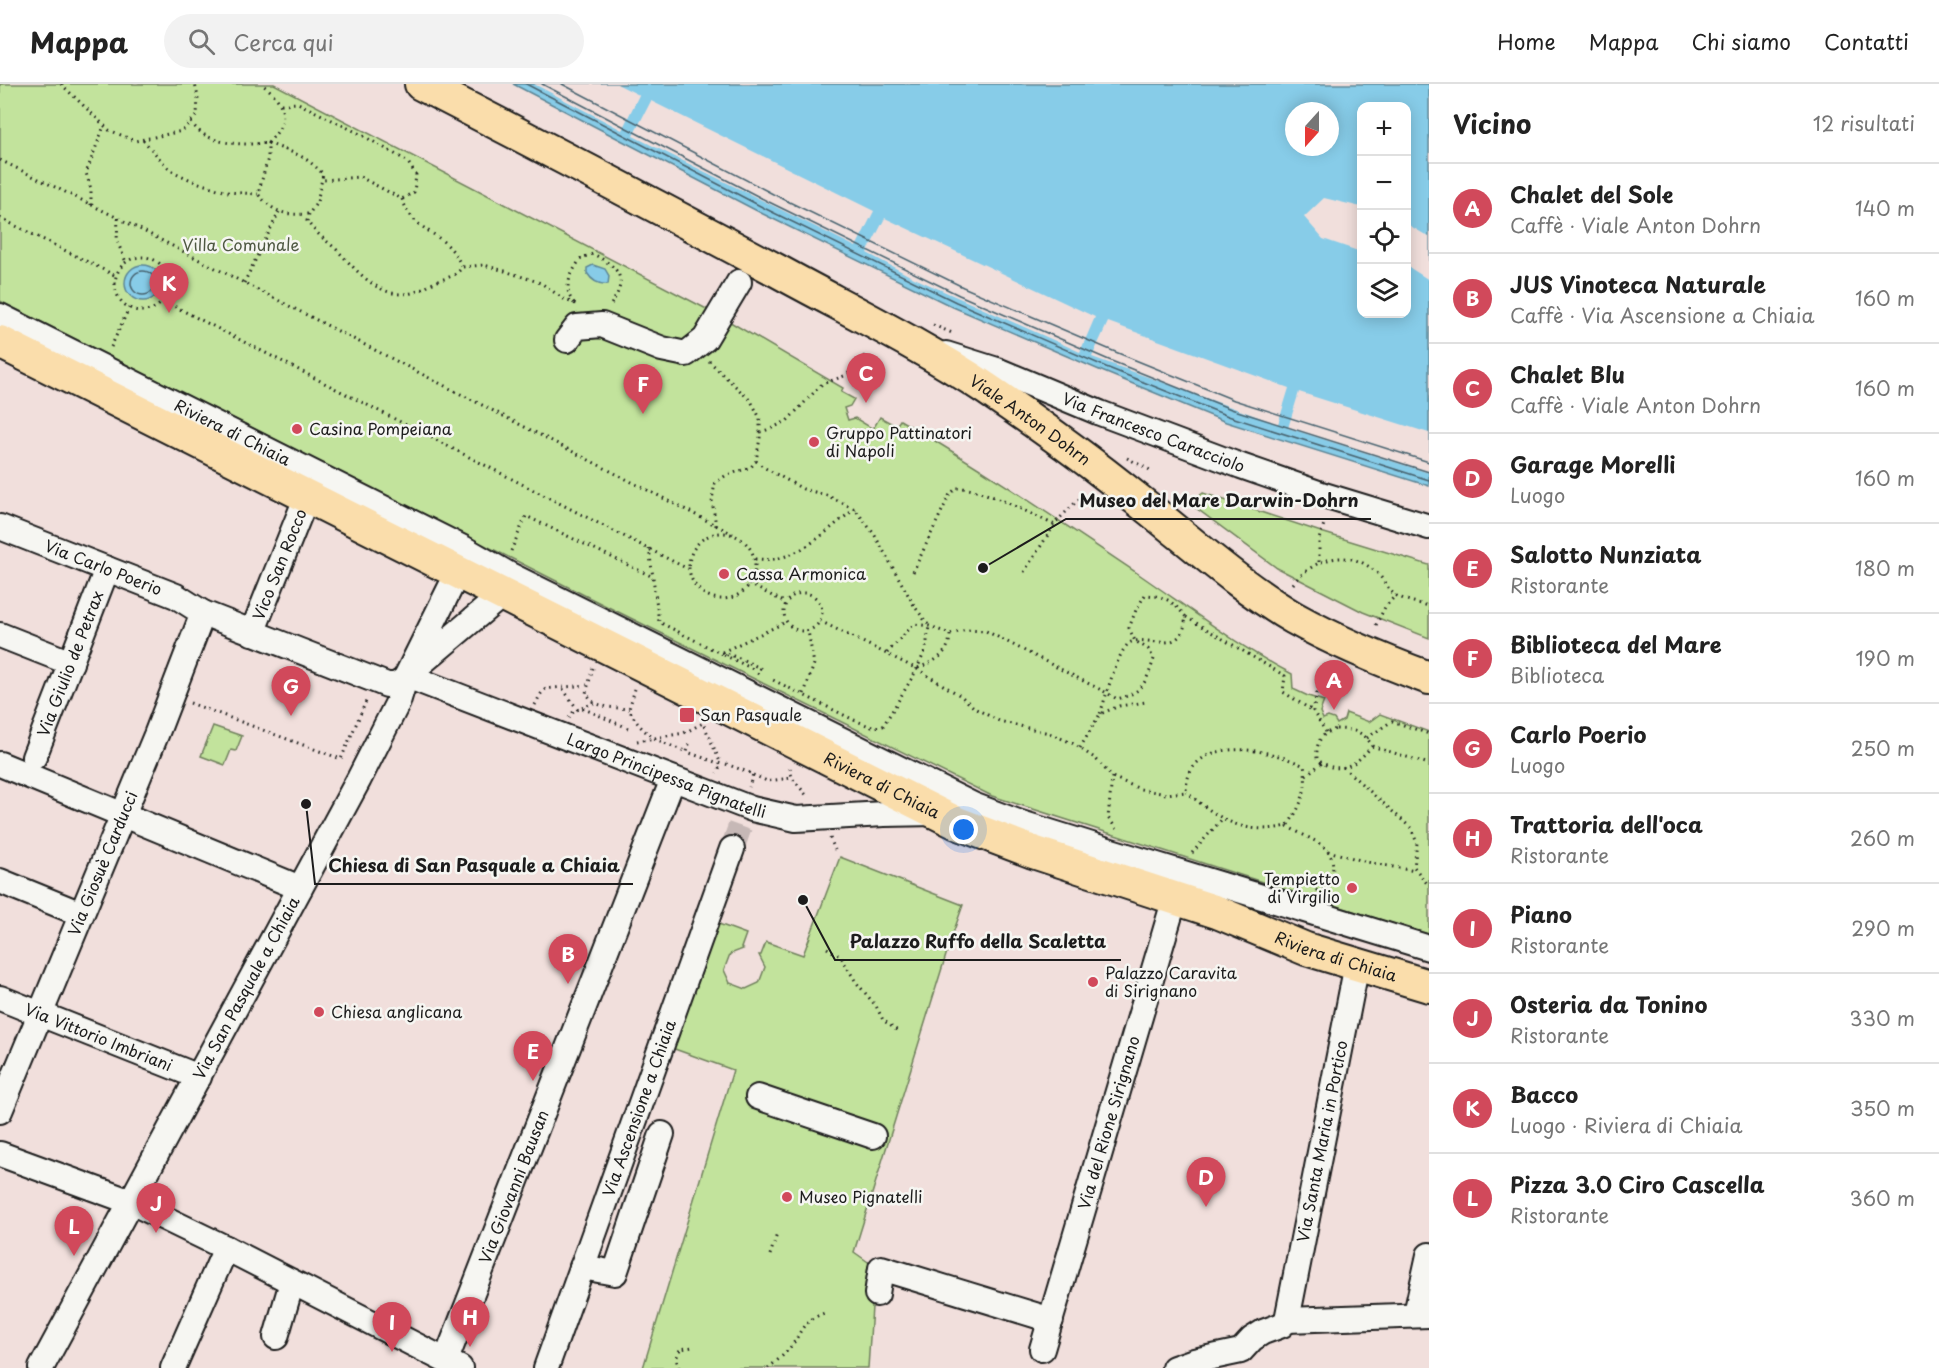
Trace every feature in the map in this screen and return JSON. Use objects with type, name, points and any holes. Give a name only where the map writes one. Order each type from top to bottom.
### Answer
[{"type":"main road","name":"Viale Anton Dohrn","points":[[421,84],[615,184],[920,333],[985,388],[1059,440],[1132,495],[1207,557],[1272,604],[1337,639],[1429,678]]},
{"type":"main road","name":"Riviera di Chiaia","points":[[0,342],[307,496],[460,560],[502,595],[936,813],[1009,844],[1217,912],[1285,941],[1429,986]]},
{"type":"street","points":[[567,340],[577,327],[602,325],[662,349],[686,354],[705,339],[739,282]]},
{"type":"street","name":"Riviera di Chiaia","points":[[0,316],[460,560],[508,574],[987,811],[1429,948]]},
{"type":"street","name":"Via Francesco Caracciolo","points":[[920,333],[997,370],[1104,414],[1324,495],[1429,527]]},
{"type":"street","name":"Vico San Rocco","points":[[252,633],[307,496]]},
{"type":"street","name":"Via Carlo Poerio","points":[[0,527],[176,596],[203,613],[387,685],[396,686],[406,677]]},
{"type":"street","name":"Via San Pasquale a Chiaia","points":[[41,1368],[199,1077],[393,711],[406,677],[460,560]]},
{"type":"street","name":"Via Giulio de Petrax","points":[[34,757],[107,569]]},
{"type":"street","points":[[406,677],[502,595]]},
{"type":"street","name":"Via Giosuè Carducci","points":[[0,1111],[156,735],[203,613]]},
{"type":"street","points":[[0,635],[71,663]]},
{"type":"street","name":"Largo Principessa Pignatelli","points":[[406,677],[580,751],[673,779],[745,814],[796,819],[936,813]]},
{"type":"street","points":[[0,764],[300,888]]},
{"type":"street","name":"Via Giovanni Bausan","points":[[454,1364],[673,779]]},
{"type":"street","name":"Via Ascensione a Chiaia","points":[[546,1368],[732,849]]},
{"type":"street","points":[[0,881],[81,914]]},
{"type":"street","name":"Via del Rione Sirignano","points":[[1042,1349],[1175,898]]},
{"type":"street","name":"Via Santa Maria in Portico","points":[[1287,1320],[1356,964]]},
{"type":"street","name":"Via Vittorio Imbriani","points":[[0,998],[199,1077]]},
{"type":"street","points":[[758,1097],[873,1136]]},
{"type":"street","points":[[582,1267],[615,1273],[662,1134]]},
{"type":"street","points":[[0,1154],[131,1202],[454,1364]]},
{"type":"street","points":[[173,1368],[226,1248]]},
{"type":"street","points":[[1174,1368],[1194,1361],[1240,1360],[1252,1339],[1282,1325],[1287,1320],[1422,1314],[1429,1255]]},
{"type":"street","points":[[878,1294],[881,1268],[1051,1320]]},
{"type":"street","points":[[276,1337],[292,1282]]},
{"type":"path","points":[[61,84],[108,130],[135,141],[182,131],[196,115],[198,97],[195,84]]},
{"type":"path","points":[[258,194],[268,158],[268,143],[282,124],[281,104],[270,89],[261,84]]},
{"type":"path","points":[[281,104],[298,103],[407,161],[416,175],[414,192],[402,199]]},
{"type":"path","points":[[191,121],[197,131],[221,142],[244,145],[268,143],[299,154],[311,161],[323,174],[323,180],[317,202],[307,221],[314,232],[326,240],[366,278],[388,293],[407,294],[418,291],[449,278],[462,267]]},
{"type":"path","points":[[91,205],[91,189],[86,173],[104,126]]},
{"type":"path","points":[[142,140],[171,170],[185,177],[227,192],[258,194],[269,207],[287,215],[309,214]]},
{"type":"path","points":[[0,160],[117,218],[733,534],[743,540],[750,548],[754,559],[755,570],[749,585],[737,596],[716,599],[705,595],[691,579],[688,569],[689,557],[693,547],[701,539],[722,532],[733,534]]},
{"type":"path","points":[[323,180],[360,177],[402,199],[407,213],[417,224],[445,243],[456,255],[462,267]]},
{"type":"path","points":[[244,283],[279,212]]},
{"type":"path","points":[[0,218],[116,276]]},
{"type":"path","points":[[117,218],[117,242],[126,262]]},
{"type":"path","points":[[574,303],[569,297],[567,285],[581,258],[593,254],[618,270],[620,280],[618,293],[609,307],[602,308]]},
{"type":"path","points":[[144,256],[160,263],[169,278],[170,287],[164,301],[155,308],[138,311],[122,303],[117,295],[116,276],[126,262],[135,257],[144,256]]},
{"type":"path","points":[[462,267],[484,266],[505,271],[541,283],[555,294],[587,307]]},
{"type":"path","points":[[164,301],[688,569]]},
{"type":"path","points":[[107,355],[129,308]]},
{"type":"path","points":[[920,333],[958,336]]},
{"type":"path","points":[[695,346],[751,401],[760,418],[756,461],[751,467],[724,476],[715,483],[712,500],[716,526]]},
{"type":"path","points":[[760,432],[787,421],[822,384],[844,376],[858,367],[867,352]]},
{"type":"path","points":[[720,653],[737,657],[760,668],[757,673],[872,727],[883,726],[917,669],[926,649],[929,626],[915,607],[874,534],[855,509],[845,502],[803,489],[756,461]]},
{"type":"path","points":[[913,572],[950,494],[957,488],[973,490],[997,499],[1055,525]]},
{"type":"path","points":[[1024,572],[1055,525],[1084,494]]},
{"type":"path","points":[[754,559],[775,559],[793,552],[817,539],[855,509]]},
{"type":"path","points":[[514,544],[526,516],[653,577]]},
{"type":"path","points":[[1318,562],[1319,539],[1324,524]]},
{"type":"path","points":[[649,548],[659,622],[753,669]]},
{"type":"path","points":[[1293,584],[1318,562],[1341,557],[1355,561],[1376,572],[1396,595],[1429,606]]},
{"type":"path","points":[[749,585],[786,603]]},
{"type":"path","points":[[801,593],[814,596],[821,606],[820,621],[808,631],[796,630],[786,622],[784,609],[786,603],[790,598],[801,593]]},
{"type":"path","points":[[886,654],[914,624],[929,626],[950,634],[967,630],[986,631],[1117,699],[1137,693],[1150,672],[1154,659],[1148,649],[1135,641],[1129,628],[1145,595],[1162,596],[1176,605],[1186,616],[1285,676],[1283,692],[1313,711],[1326,732]]},
{"type":"path","points":[[1376,625],[1385,607],[1396,595]]},
{"type":"path","points":[[1080,748],[1100,714],[1121,655],[1128,644],[1135,641],[1161,643],[1176,639],[1183,632],[1186,616]]},
{"type":"path","points":[[820,621],[917,669],[961,696],[976,710],[999,720],[1049,733],[1072,743],[1096,759],[1112,777],[1140,789],[1166,794],[1186,792],[1229,822],[1247,828],[1268,830],[1287,826],[1319,842],[1332,856],[1335,869],[1330,884],[1316,891],[1306,888]]},
{"type":"path","points":[[720,653],[786,622]]},
{"type":"path","points":[[804,694],[814,664],[808,631]]},
{"type":"path","points":[[917,669],[938,660],[948,648],[950,634]]},
{"type":"path","points":[[1313,711],[1326,664]]},
{"type":"path","points":[[593,668],[586,693],[594,704]]},
{"type":"path","points":[[530,713],[544,690],[587,685]]},
{"type":"path","points":[[562,688],[580,709],[628,728]]},
{"type":"path","points":[[636,689],[629,709],[635,722],[652,739],[721,764]]},
{"type":"path","points":[[188,702],[340,759],[369,694]]},
{"type":"path","points":[[1100,714],[1126,704],[1146,702]]},
{"type":"path","points":[[569,719],[574,711],[594,704],[629,709]]},
{"type":"path","points":[[1367,738],[1392,721],[1429,735]]},
{"type":"path","points":[[628,742],[684,733],[703,723],[721,764],[716,776]]},
{"type":"path","points":[[1372,746],[1362,758],[1349,767],[1327,766],[1317,759],[1316,748],[1319,739],[1326,732],[1336,729],[1353,729],[1367,738],[1372,746],[1429,764]]},
{"type":"path","points":[[687,752],[690,744]]},
{"type":"path","points":[[1186,792],[1190,772],[1202,757],[1218,750],[1249,750],[1279,755],[1304,766],[1306,775],[1304,794],[1295,815],[1287,826]]},
{"type":"path","points":[[1306,775],[1322,763]]},
{"type":"path","points":[[726,764],[767,781],[792,778]]},
{"type":"path","points":[[790,765],[792,778],[812,802]]},
{"type":"path","points":[[1343,767],[1411,828],[1417,843],[1414,867],[1429,886]]},
{"type":"path","points":[[1112,777],[1108,818],[1115,829],[1126,832]]},
{"type":"path","points":[[1201,856],[1192,853],[1223,818]]},
{"type":"path","points":[[1327,850],[1367,862],[1417,872]]},
{"type":"path","points":[[826,948],[841,957],[856,982],[876,1006],[883,1020],[899,1032]]},
{"type":"path","points":[[770,1255],[777,1234]]},
{"type":"path","points":[[768,1368],[787,1352],[800,1330],[813,1317],[826,1312]]},
{"type":"path","points":[[679,1368],[676,1359],[680,1349],[693,1347]]},
{"type":"path","points":[[721,1368],[724,1364]]},
{"type":"green space","name":"Villa Comunale","points":[[0,84],[274,84],[720,316],[843,388],[841,392],[854,399],[850,406],[844,408],[848,420],[855,418],[873,429],[880,417],[896,426],[900,420],[931,438],[1051,515],[1234,640],[1292,674],[1293,689],[1324,701],[1320,712],[1323,719],[1328,717],[1334,719],[1337,724],[1344,720],[1346,713],[1369,722],[1380,714],[1429,732],[1429,935],[992,796],[600,603],[0,301]]},
{"type":"green space","points":[[1203,493],[1429,565],[1429,638],[1363,612],[1277,568],[1196,508],[1195,499]]},
{"type":"green space","points":[[213,726],[242,736],[236,751],[231,750],[225,765],[201,756]]},
{"type":"green space","points":[[840,857],[963,905],[854,1252],[871,1264],[868,1300],[872,1307],[868,1368],[643,1368],[733,1070],[669,1047],[716,923],[746,934],[741,948],[743,949],[730,954],[724,970],[730,983],[746,989],[759,983],[765,967],[759,955],[766,942],[803,955]]},
{"type":"water","points":[[513,84],[1429,84],[1429,486],[1226,422],[953,307],[763,214]]},
{"type":"water","points":[[143,265],[155,271],[161,283],[155,295],[143,301],[131,295],[125,283],[131,271]]},
{"type":"water","points":[[593,265],[605,269],[609,276],[608,284],[598,283],[589,276],[587,268]]},
{"type":"pier","points":[[534,84],[617,84],[639,95],[622,130]]},
{"type":"pier","points":[[651,101],[874,211],[856,247],[633,136]]},
{"type":"pier","points":[[1324,198],[1357,206],[1357,251],[1323,239],[1304,217]]},
{"type":"pier","points":[[885,218],[1095,317],[1080,352],[912,277],[867,253]]},
{"type":"pier","points":[[1411,226],[1429,237],[1429,280],[1411,269]]},
{"type":"pier","points":[[1108,322],[1289,388],[1278,424],[1092,357]]},
{"type":"pier","points":[[1299,392],[1429,433],[1429,473],[1288,428]]},
{"type":"tunnel","points":[[732,849],[742,821]]},
{"type":"place","name":"Bacco","points":[[169,313]]},
{"type":"place","name":"Chalet Blu","points":[[866,403]]},
{"type":"place","name":"Biblioteca del Mare","points":[[643,414]]},
{"type":"place","name":"Casina Pompeiana","points":[[297,429]]},
{"type":"place","name":"Gruppo Pattinatori di Napoli","points":[[814,442]]},
{"type":"place","name":"Museo del Mare Darwin-Dohrn","points":[[983,568]]},
{"type":"place","name":"Cassa Armonica","points":[[724,574]]},
{"type":"place","name":"Chalet del Sole","points":[[1334,710]]},
{"type":"place","name":"San Pasquale","points":[[687,715]]},
{"type":"place","name":"Carlo Poerio","points":[[291,716]]},
{"type":"place","name":"Chiesa di San Pasquale a Chiaia","points":[[306,804]]},
{"type":"place","name":"Tempietto di Virgilio","points":[[1352,888]]},
{"type":"place","name":"Palazzo Ruffo della Scaletta","points":[[803,900]]},
{"type":"place","name":"Palazzo Caravita di Sirignano","points":[[1093,982]]},
{"type":"place","name":"JUS Vinoteca Naturale","points":[[568,984]]},
{"type":"place","name":"Chiesa anglicana","points":[[319,1012]]},
{"type":"place","name":"Salotto Nunziata","points":[[533,1081]]},
{"type":"place","name":"Museo Pignatelli","points":[[787,1197]]},
{"type":"place","name":"Garage Morelli","points":[[1206,1207]]},
{"type":"place","name":"Osteria da Tonino","points":[[156,1233]]},
{"type":"place","name":"Pizza 3.0 Ciro Cascella","points":[[74,1256]]},
{"type":"place","name":"Trattoria dell'oca","points":[[470,1347]]},
{"type":"place","name":"Piano","points":[[392,1352]]}]
